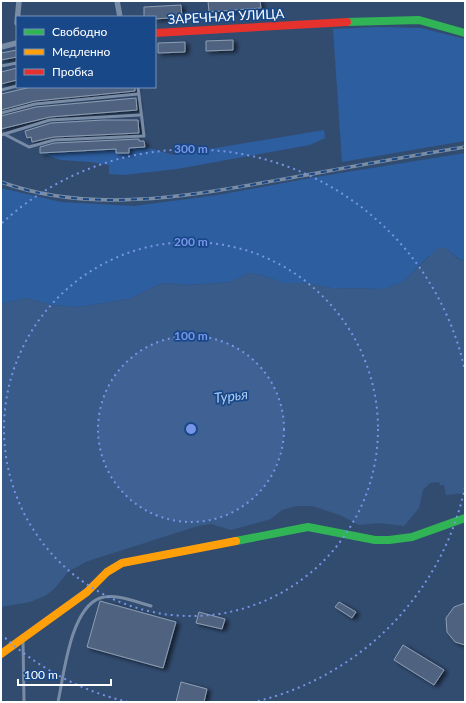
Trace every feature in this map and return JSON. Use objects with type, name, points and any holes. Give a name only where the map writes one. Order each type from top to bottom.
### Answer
[{"type":"street","points":[[18,16],[19,1]]},
{"type":"street","points":[[117,1],[120,16]]},
{"type":"street","name":"ЗАРЕЧНАЯ УЛИЦА","points":[[156,32],[389,20],[419,20],[465,33]]},
{"type":"street","points":[[1,47],[16,43]]},
{"type":"street","points":[[1,654],[87,592],[107,572],[122,563],[167,553],[266,536],[308,527],[375,540],[412,537],[465,518]]},
{"type":"lane","points":[[1,66],[16,63]]},
{"type":"lane","points":[[1,90],[16,86]]},
{"type":"lane","points":[[2,134],[29,147],[54,140],[144,136],[140,114],[138,88]]},
{"type":"lane","points":[[1,113],[35,104],[138,94]]},
{"type":"lane","points":[[2,134],[50,120],[140,114]]},
{"type":"lane","points":[[58,702],[74,627],[87,608],[100,598],[114,597],[151,606]]},
{"type":"lane","points":[[23,639],[24,702]]},
{"type":"shaded area","points":[[378,27],[421,28],[465,39],[465,141],[342,162],[333,29]]},
{"type":"shaded area","points":[[324,130],[325,138],[310,145],[177,169],[124,175],[109,174],[109,165],[61,160],[40,153],[116,149],[116,153],[129,153],[129,148],[145,147],[174,155]]},
{"type":"shaded area","points":[[465,153],[465,261],[459,259],[446,248],[428,257],[404,281],[385,289],[331,288],[308,283],[283,283],[265,276],[249,273],[230,282],[190,285],[162,283],[129,299],[79,307],[52,305],[26,298],[1,304],[1,188],[61,202],[134,206],[218,195],[316,177]]},
{"type":"water","name":"Турья","points":[[438,248],[446,248],[458,259],[465,261],[465,493],[446,495],[444,485],[440,485],[439,482],[430,483],[423,490],[419,508],[404,526],[379,523],[359,525],[340,515],[312,506],[297,506],[282,510],[271,519],[231,530],[211,524],[198,526],[88,561],[69,571],[54,589],[45,596],[30,602],[1,607],[1,304],[26,298],[52,305],[79,307],[129,299],[162,283],[190,285],[230,282],[249,273],[265,276],[283,283],[308,283],[331,288],[385,289],[404,281]]},
{"type":"building","points":[[208,1],[260,1],[261,8],[209,12]]},
{"type":"building","points":[[181,5],[182,17],[156,19],[156,16],[144,16],[144,7]]},
{"type":"building","points":[[233,40],[233,50],[206,51],[206,41]]},
{"type":"building","points":[[185,42],[185,52],[158,53],[158,43]]},
{"type":"building","points":[[16,50],[16,57],[1,60],[1,53]]},
{"type":"building","points":[[16,68],[16,80],[1,84],[1,72]]},
{"type":"building","points":[[27,88],[135,88],[135,91],[35,101],[1,110],[1,94]]},
{"type":"building","points":[[136,98],[137,110],[50,117],[1,129],[1,116],[36,107]]},
{"type":"building","points":[[103,120],[138,120],[139,133],[54,137],[32,142],[31,137],[27,138],[25,131],[51,123]]},
{"type":"building","points":[[139,139],[139,141],[144,141],[145,147],[129,148],[129,153],[116,153],[116,149],[40,153],[40,147],[54,143]]},
{"type":"building","points":[[100,601],[176,622],[163,668],[87,647]]},
{"type":"building","points":[[339,602],[356,612],[352,618],[335,607]]},
{"type":"building","points":[[465,603],[465,645],[455,642],[447,632],[446,618],[454,607]]},
{"type":"building","points":[[199,612],[225,619],[222,629],[196,623]]},
{"type":"building","points":[[403,645],[444,670],[434,685],[394,660]]},
{"type":"building","points":[[181,682],[207,689],[204,702],[176,702]]},
{"type":"railway","points":[[1,182],[37,192],[75,198],[112,200],[150,198],[188,195],[226,189],[465,147]]},
{"type":"traffic: fast","points":[[347,22],[419,20],[465,33]]},
{"type":"traffic: fast","points":[[236,541],[308,527],[375,540],[389,540],[412,537],[465,518]]},
{"type":"traffic: slow","points":[[1,654],[87,592],[107,572],[122,563],[236,541]]},
{"type":"traffic: jam","points":[[156,33],[347,22]]}]
